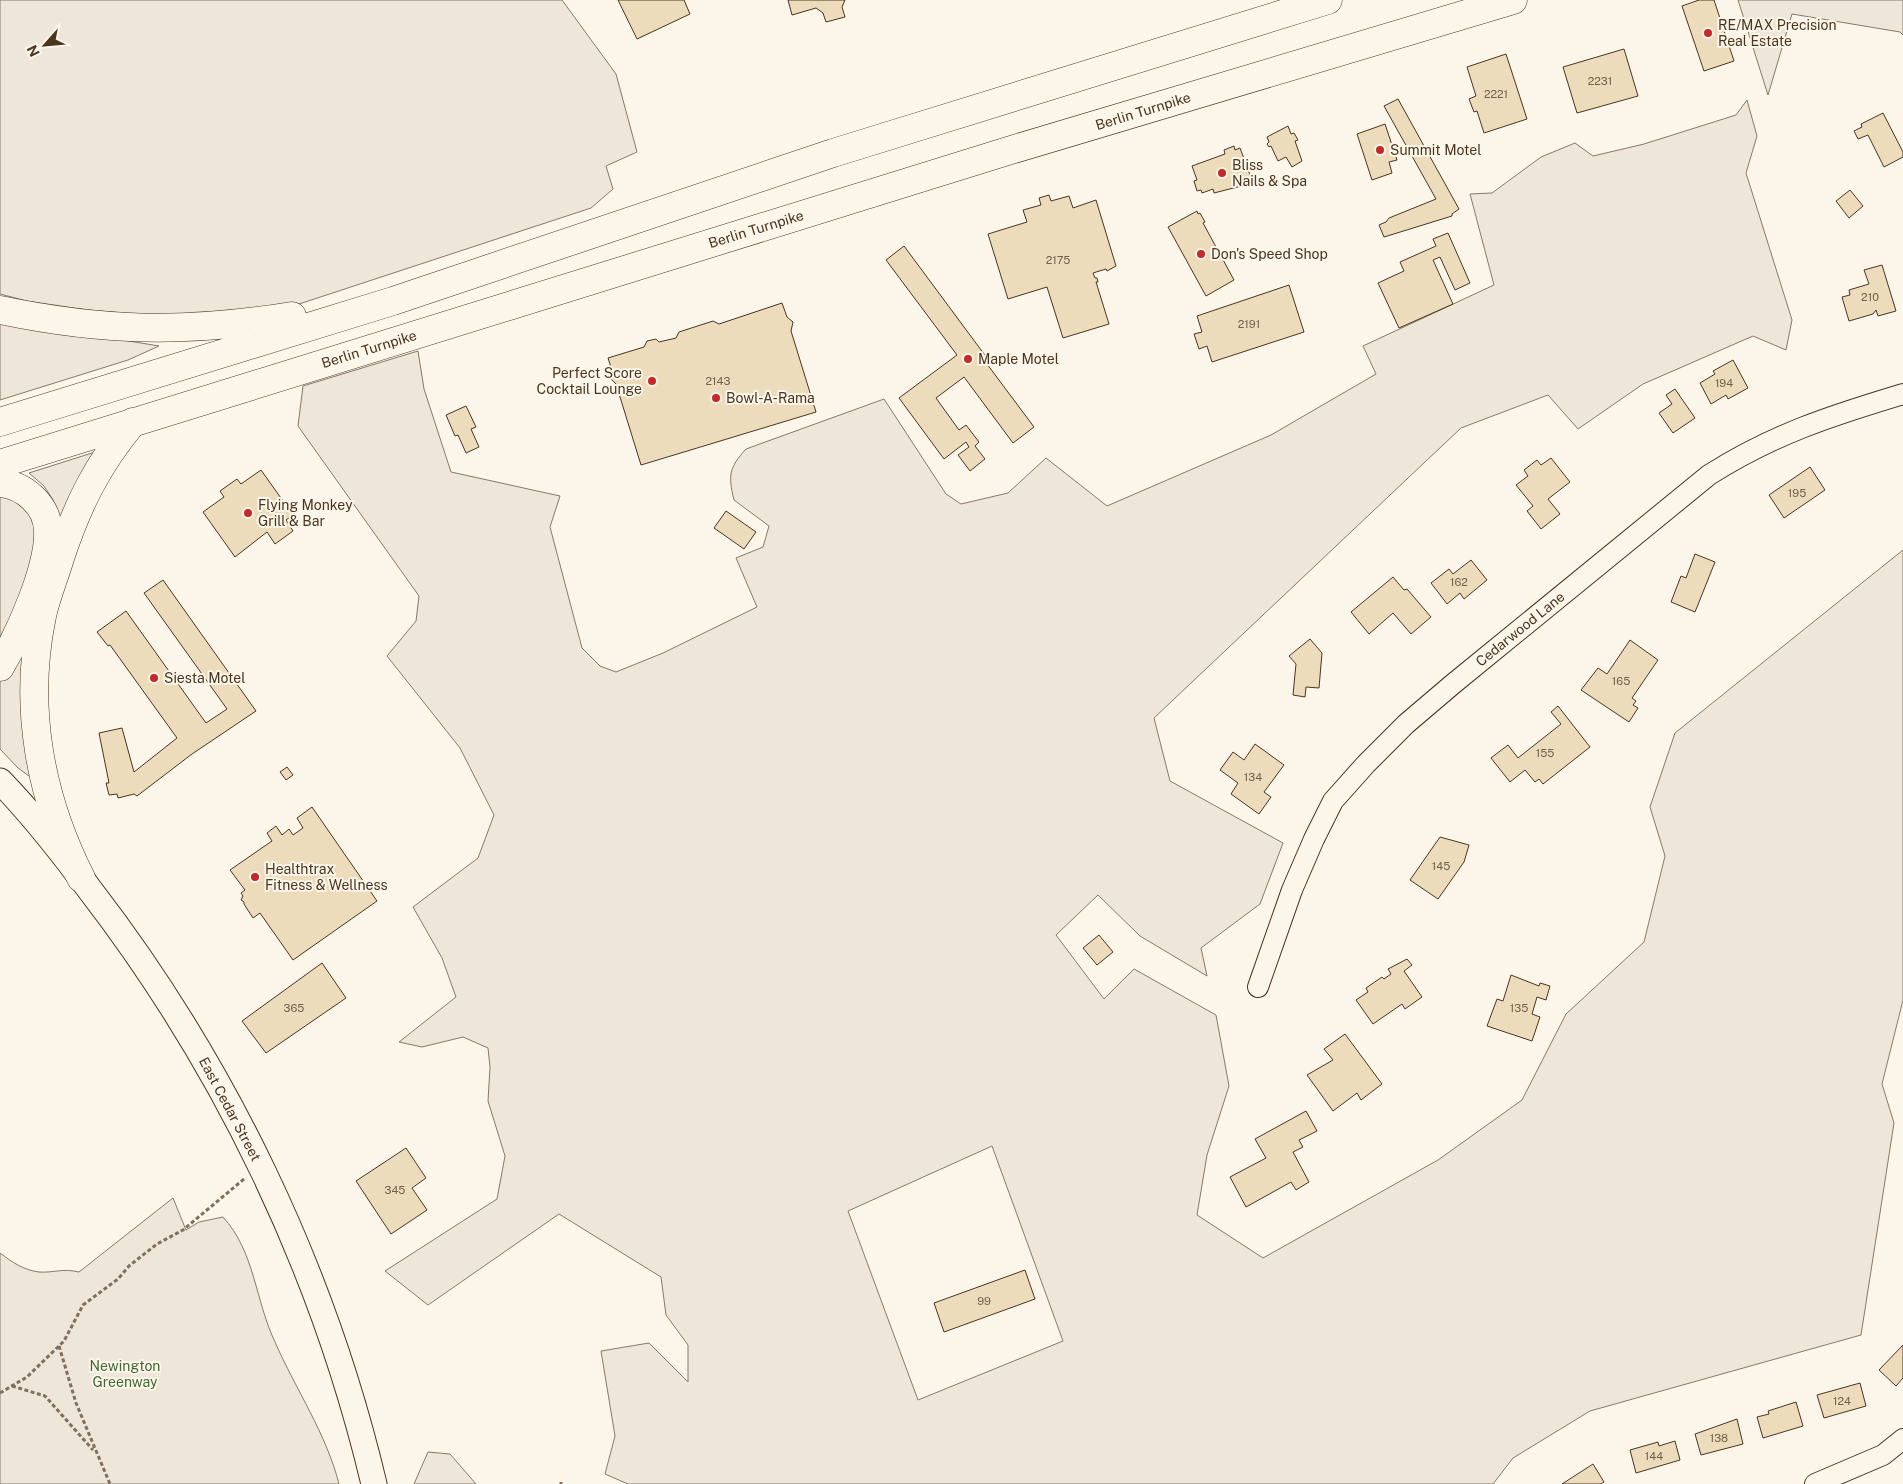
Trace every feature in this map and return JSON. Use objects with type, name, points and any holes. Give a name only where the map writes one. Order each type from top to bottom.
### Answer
[{"type":"highway","points":[[0,422],[393,301],[833,153],[1328,0]]},
{"type":"highway","name":"Berlin Turnpike","points":[[0,464],[1011,150],[1513,0]]},
{"type":"highway","points":[[0,310],[98,326],[186,329],[253,323],[393,301]]},
{"type":"highway","points":[[0,668],[94,476],[105,458],[133,422]]},
{"type":"highway","points":[[0,483],[17,487],[29,494],[45,516],[48,529],[49,570],[37,640],[34,692],[35,721],[48,800],[67,850],[81,878]]},
{"type":"main road","name":"East Cedar Street","points":[[0,781],[81,878],[148,968],[216,1078],[261,1167],[294,1242],[337,1352],[374,1484]]},
{"type":"street","name":"Cedarwood Lane","points":[[1258,987],[1292,890],[1333,801],[1366,764],[1406,724],[1710,475],[1744,453],[1789,432],[1829,417],[1903,394]]},
{"type":"street","points":[[1816,1484],[1883,1455],[1903,1439]]},
{"type":"path","points":[[0,1393],[27,1377],[64,1342],[83,1305],[118,1279],[130,1266],[157,1244],[183,1230],[245,1177],[261,1167]]},
{"type":"path","points":[[59,1346],[76,1403],[110,1484]]},
{"type":"path","points":[[11,1386],[45,1396],[95,1452]]},
{"type":"green space","points":[[0,0],[562,0],[616,74],[637,152],[606,166],[613,189],[591,208],[293,306],[161,316],[88,310],[27,301],[0,294]]},
{"type":"green space","points":[[1738,0],[1903,0],[1903,35],[1900,32],[1792,14],[1768,95]]},
{"type":"green space","points":[[1747,100],[1757,136],[1746,173],[1792,320],[1786,350],[1753,336],[1643,384],[1578,429],[1548,395],[1461,428],[1154,718],[1170,781],[1283,843],[1260,904],[1201,948],[1207,976],[1140,936],[1098,895],[1056,935],[1104,999],[1134,969],[1216,1015],[1229,1086],[1207,1155],[1197,1215],[1263,1258],[1438,1160],[1522,1100],[1566,1014],[1644,942],[1665,856],[1650,807],[1675,733],[1903,550],[1903,1000],[1882,1084],[1894,1123],[1861,1335],[1590,1411],[1513,1458],[1493,1484],[628,1484],[605,1474],[615,1436],[601,1351],[649,1343],[688,1382],[688,1345],[666,1315],[661,1277],[559,1214],[428,1305],[385,1271],[497,1199],[505,1156],[488,1101],[490,1067],[488,1048],[463,1037],[422,1047],[399,1042],[456,997],[442,958],[413,907],[478,858],[494,815],[460,748],[387,656],[416,621],[419,596],[298,426],[303,386],[418,351],[424,389],[451,472],[560,496],[550,527],[582,648],[600,666],[616,672],[663,653],[757,607],[736,558],[763,547],[769,526],[734,500],[731,472],[736,461],[746,449],[884,399],[946,494],[961,504],[1008,493],[1046,458],[1107,506],[1271,435],[1376,374],[1363,346],[1494,285],[1470,194],[1492,193],[1541,157],[1575,143],[1593,156],[1644,144],[1736,115]],"holes":[[[992,1146],[1063,1341],[918,1400],[848,1211]]]},
{"type":"green space","points":[[0,319],[159,346],[128,360],[0,400]]},
{"type":"green space","points":[[95,452],[58,538],[53,500],[44,486],[29,473]]},
{"type":"green space","points":[[0,493],[25,507],[31,515],[35,528],[35,544],[32,561],[20,597],[0,642]]},
{"type":"green space","points":[[34,605],[32,775],[29,776],[18,768],[0,749],[0,678]]},
{"type":"green space","name":"Newington Greenway","points":[[173,1198],[186,1230],[199,1222],[223,1217],[234,1231],[248,1261],[268,1326],[283,1360],[319,1429],[339,1484],[0,1484],[0,1253],[18,1265],[33,1271],[68,1270],[79,1272]]},
{"type":"green space","points":[[428,1452],[450,1454],[476,1484],[414,1484]]},
{"type":"building","points":[[618,0],[684,0],[690,14],[637,39]]},
{"type":"building","points":[[788,0],[845,0],[842,7],[845,17],[826,22],[823,13],[816,8],[792,15]]},
{"type":"building","name":"RE/MAX Precision Real Estate","points":[[1699,0],[1714,0],[1734,61],[1704,71],[1682,6]]},
{"type":"building","points":[[1624,49],[1638,96],[1577,113],[1563,67]]},
{"type":"building","points":[[1506,54],[1527,119],[1484,133],[1477,111],[1474,112],[1469,99],[1476,96],[1467,67]]},
{"type":"building","points":[[1398,99],[1459,209],[1452,216],[1384,237],[1379,225],[1386,222],[1389,218],[1436,199],[1384,106]]},
{"type":"building","points":[[1883,113],[1903,152],[1903,157],[1884,167],[1868,135],[1858,139],[1854,131],[1862,127],[1861,124]]},
{"type":"building","points":[[1385,124],[1397,160],[1389,162],[1392,173],[1372,180],[1357,134]]},
{"type":"building","points":[[1288,126],[1291,134],[1294,133],[1298,140],[1295,141],[1302,161],[1292,167],[1286,157],[1278,161],[1271,146],[1269,147],[1267,144],[1269,142],[1267,137]]},
{"type":"building","name":"Bliss Nails & Spa","points":[[1234,146],[1235,150],[1240,148],[1253,183],[1214,193],[1213,189],[1202,193],[1201,190],[1197,191],[1194,181],[1197,180],[1192,166],[1225,154],[1224,150]]},
{"type":"building","points":[[1850,190],[1863,206],[1849,218],[1836,201]]},
{"type":"building","points":[[1049,195],[1051,201],[1069,196],[1073,208],[1096,200],[1116,266],[1107,271],[1106,269],[1093,273],[1095,278],[1097,278],[1098,282],[1096,282],[1109,324],[1063,338],[1047,287],[1008,299],[988,234],[1027,222],[1023,210],[1041,205],[1039,198]]},
{"type":"building","name":"Don's Speed Shop","points":[[1197,211],[1205,222],[1203,223],[1234,280],[1206,296],[1168,227]]},
{"type":"building","points":[[1448,233],[1470,283],[1455,290],[1440,257],[1433,260],[1453,304],[1399,328],[1378,283],[1404,271],[1400,262],[1436,246],[1433,239]]},
{"type":"building","name":"Maple Motel","points":[[904,246],[987,358],[984,360],[1034,427],[1013,443],[964,377],[936,398],[959,430],[966,425],[979,442],[975,446],[985,459],[970,471],[958,455],[969,447],[966,442],[944,459],[899,398],[957,355],[886,260]]},
{"type":"building","points":[[1882,265],[1896,311],[1878,316],[1876,310],[1873,314],[1849,321],[1842,297],[1850,295],[1849,290],[1869,284],[1864,270]]},
{"type":"building","points":[[1289,285],[1304,332],[1212,362],[1207,346],[1199,349],[1194,334],[1202,332],[1197,316]]},
{"type":"building","name":"Bowl-A-Rama","points":[[782,303],[787,317],[793,322],[791,331],[816,412],[641,465],[616,384],[609,377],[612,370],[608,358],[644,347],[647,341],[656,339],[659,342],[676,338],[679,332],[713,321],[719,324]]},
{"type":"building","points":[[1733,360],[1748,388],[1728,399],[1726,395],[1711,404],[1700,383],[1715,374],[1713,371]]},
{"type":"building","points":[[1675,389],[1695,418],[1673,433],[1659,413],[1672,404],[1666,395]]},
{"type":"building","points":[[466,406],[476,427],[471,429],[479,447],[466,453],[458,435],[455,436],[446,415]]},
{"type":"building","points":[[1551,458],[1570,482],[1548,499],[1560,514],[1541,529],[1527,511],[1533,506],[1516,485],[1528,476],[1524,470],[1537,460],[1541,465]]},
{"type":"building","points":[[1810,467],[1825,490],[1784,518],[1769,495]]},
{"type":"building","name":"Flying Monkey Grill & Bar","points":[[261,470],[293,515],[286,520],[293,531],[275,544],[267,532],[235,557],[203,512],[224,497],[220,491],[237,479],[241,484]]},
{"type":"building","points":[[726,511],[756,532],[744,549],[714,528]]},
{"type":"building","points":[[1695,554],[1715,562],[1695,612],[1671,602],[1681,576],[1686,578]]},
{"type":"building","points":[[1471,560],[1487,580],[1464,599],[1460,593],[1447,604],[1431,583],[1449,569],[1453,574]]},
{"type":"building","points":[[1393,577],[1404,590],[1407,589],[1431,617],[1411,634],[1393,613],[1369,634],[1351,612]]},
{"type":"building","name":"Siesta Motel","points":[[163,580],[256,711],[192,754],[137,796],[134,794],[118,798],[117,794],[109,795],[106,783],[109,783],[99,733],[122,728],[134,772],[177,738],[110,645],[108,646],[97,632],[126,611],[206,723],[227,709],[144,593]]},
{"type":"building","points":[[1310,639],[1322,653],[1319,688],[1306,687],[1305,697],[1293,695],[1296,664],[1289,656]]},
{"type":"building","points":[[1630,640],[1658,660],[1632,698],[1636,701],[1633,705],[1638,708],[1629,722],[1581,690],[1598,668],[1607,674]]},
{"type":"building","points":[[1558,706],[1590,747],[1543,784],[1539,779],[1535,782],[1525,770],[1510,782],[1491,758],[1508,745],[1518,758],[1561,724],[1551,712]]},
{"type":"building","points":[[1255,744],[1284,765],[1264,792],[1271,797],[1259,814],[1231,794],[1238,783],[1220,770],[1233,752],[1244,760]]},
{"type":"building","points":[[287,767],[293,775],[286,780],[280,772]]},
{"type":"building","points":[[312,807],[377,901],[293,960],[260,913],[253,918],[241,900],[243,896],[241,893],[245,890],[230,870],[272,841],[267,833],[276,826],[282,835],[289,829],[293,835],[303,828],[297,818]]},
{"type":"building","points":[[1440,837],[1469,845],[1464,862],[1438,899],[1410,880]]},
{"type":"building","points":[[1099,935],[1113,952],[1097,965],[1083,948]]},
{"type":"building","points":[[1407,959],[1412,965],[1404,971],[1422,997],[1405,1009],[1402,1004],[1373,1024],[1356,1000],[1368,992],[1366,988],[1382,977],[1384,979],[1391,974],[1388,969]]},
{"type":"building","points":[[322,963],[346,998],[266,1053],[242,1021]]},
{"type":"building","points":[[1511,975],[1539,986],[1540,983],[1550,986],[1546,1000],[1537,997],[1532,1014],[1540,1017],[1532,1041],[1487,1026],[1497,999],[1503,1001]]},
{"type":"building","points":[[1345,1034],[1382,1084],[1361,1100],[1357,1093],[1333,1111],[1307,1075],[1333,1060],[1324,1049]]},
{"type":"building","points":[[1306,1111],[1317,1131],[1299,1140],[1303,1147],[1293,1152],[1309,1182],[1296,1190],[1291,1182],[1246,1207],[1230,1177],[1266,1158],[1255,1139]]},
{"type":"building","points":[[406,1148],[426,1178],[412,1188],[427,1210],[391,1234],[356,1181]]},
{"type":"building","points":[[1025,1270],[1035,1299],[944,1332],[934,1303]]},
{"type":"building","points":[[1903,1345],[1903,1378],[1896,1386],[1879,1370]]},
{"type":"building","points":[[1860,1383],[1866,1406],[1824,1418],[1817,1395]]},
{"type":"building","points":[[1796,1402],[1803,1426],[1763,1438],[1757,1417],[1769,1414],[1768,1411]]},
{"type":"building","points":[[1737,1419],[1743,1444],[1701,1455],[1695,1434]]},
{"type":"building","points":[[1675,1441],[1680,1460],[1636,1473],[1630,1450],[1658,1442],[1659,1446]]},
{"type":"building","points":[[1593,1464],[1604,1482],[1601,1484],[1562,1484]]},
{"type":"place","name":"RE/MAX Precision Real Estate","points":[[1708,33]]},
{"type":"place","name":"Summit Motel","points":[[1380,150]]},
{"type":"place","name":"Bliss Nails & Spa","points":[[1222,173]]},
{"type":"place","name":"Don's Speed Shop","points":[[1201,254]]},
{"type":"place","name":"Maple Motel","points":[[968,359]]},
{"type":"place","name":"Perfect Score Cocktail Lounge","points":[[652,381]]},
{"type":"place","name":"Bowl-A-Rama","points":[[716,398]]},
{"type":"place","name":"Flying Monkey Grill & Bar","points":[[248,513]]},
{"type":"place","name":"Siesta Motel","points":[[154,678]]},
{"type":"place","name":"Healthtrax Fitness & Wellness","points":[[255,877]]}]
